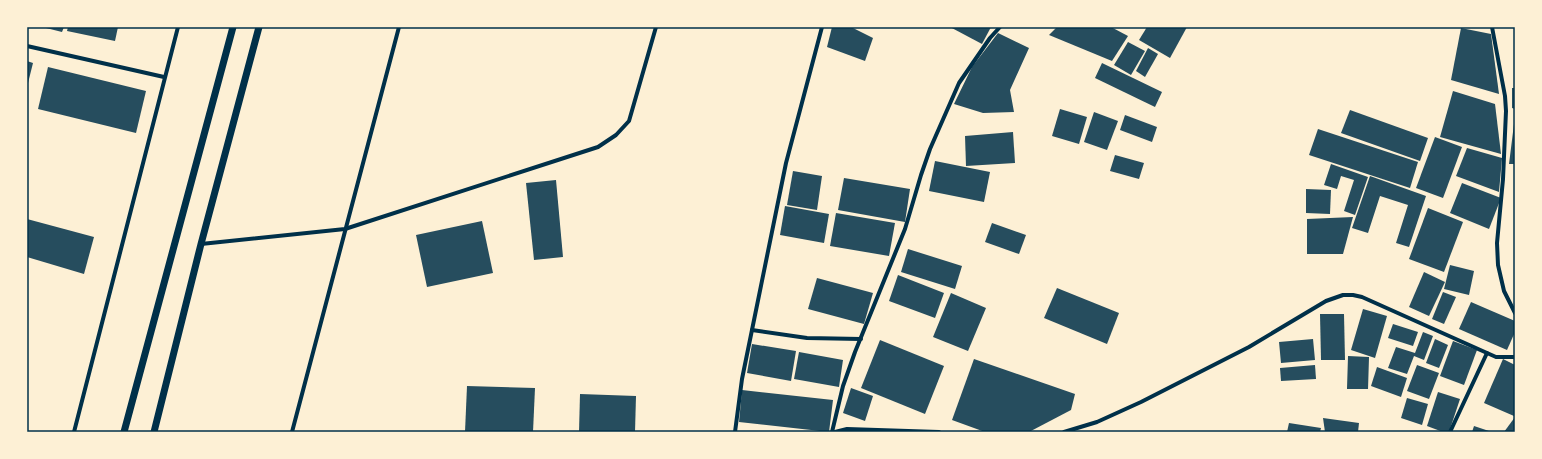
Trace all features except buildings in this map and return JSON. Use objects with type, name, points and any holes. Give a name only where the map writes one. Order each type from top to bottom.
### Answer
[{"type":"street","points":[[74,432],[178,27]]},
{"type":"street","points":[[124,432],[233,27]]},
{"type":"street","points":[[154,432],[201,244],[259,27]]},
{"type":"street","points":[[292,432],[398,27]]},
{"type":"street","points":[[201,244],[345,229],[598,147],[616,135],[629,121],[656,27]]},
{"type":"street","points":[[735,432],[742,380],[786,163],[822,27]]},
{"type":"street","points":[[939,432],[848,429],[833,432],[843,386],[906,229],[920,175],[930,149],[959,83],[990,38],[1000,27]]},
{"type":"street","points":[[1492,27],[1505,96],[1506,111],[1504,179],[1497,243],[1498,265],[1504,292],[1515,313]]},
{"type":"street","points":[[27,46],[164,77]]},
{"type":"street","points":[[1064,432],[1097,422],[1131,407],[1249,348],[1326,301],[1343,295],[1362,297],[1496,357],[1515,357]]},
{"type":"street","points":[[752,330],[808,338],[861,339]]},
{"type":"street","points":[[1450,432],[1487,353]]}]
